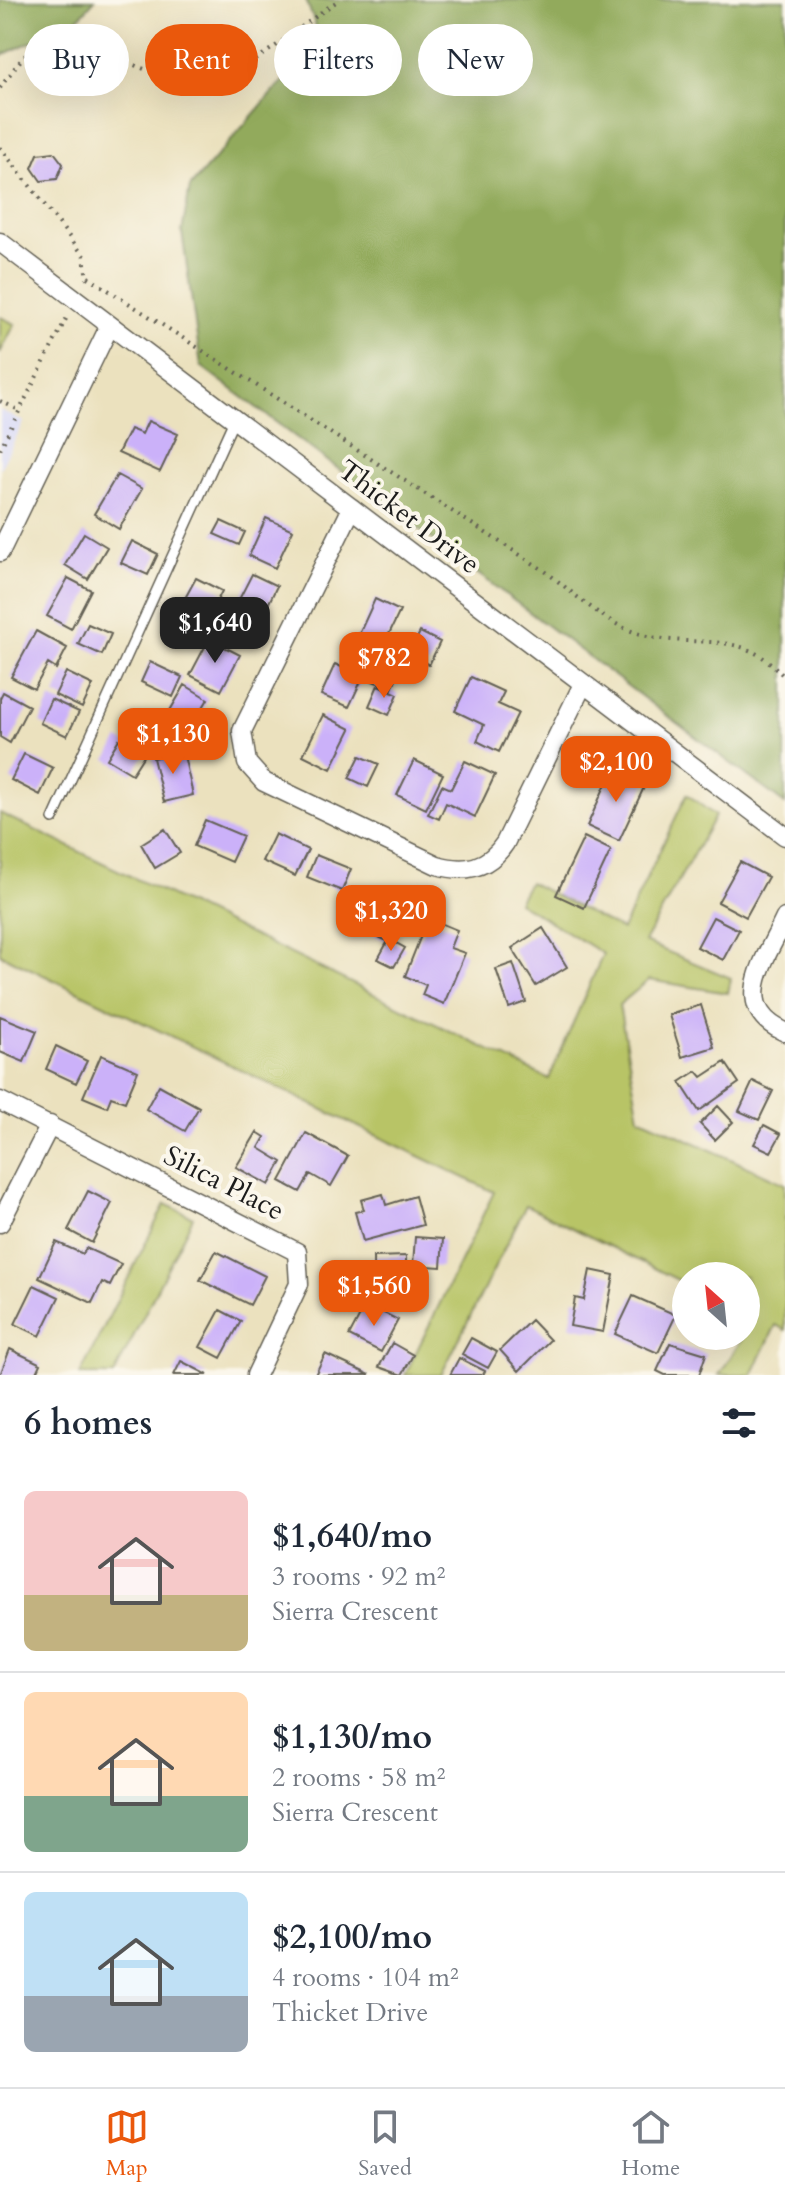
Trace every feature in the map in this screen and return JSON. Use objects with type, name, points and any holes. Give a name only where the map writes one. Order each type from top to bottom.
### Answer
[{"type":"street","name":"Thicket Drive","points":[[0,242],[785,836]]},
{"type":"street","points":[[0,552],[109,327]]},
{"type":"street","points":[[352,508],[242,731],[247,763],[264,782],[437,865],[452,870],[479,867],[491,860],[505,843],[583,684]]},
{"type":"street","points":[[785,918],[755,982],[753,996],[755,1007],[763,1018],[785,1032]]},
{"type":"street","name":"Silica Place","points":[[0,1101],[297,1252],[299,1284],[256,1375]]},
{"type":"street","points":[[0,1223],[50,1125]]},
{"type":"lane","points":[[53,819],[234,420]]},
{"type":"path","points":[[0,88],[27,54],[53,39],[75,43],[173,80],[210,80],[245,65],[339,0]]},
{"type":"path","points":[[0,147],[84,256],[88,277],[82,291]]},
{"type":"path","points":[[88,277],[545,571],[610,620],[643,635],[709,640],[747,647],[770,660],[785,678]]},
{"type":"path","points":[[0,449],[64,323]]},
{"type":"path","points":[[0,401],[19,410]]},
{"type":"shaded area","points":[[0,410],[24,422],[0,469]]},
{"type":"green space","points":[[0,0],[95,0],[71,24],[24,24],[24,45],[0,56]]},
{"type":"green space","points":[[306,0],[785,0],[785,804],[201,366],[182,232],[190,187],[274,91],[274,96],[402,96],[402,24],[315,24]]},
{"type":"green space","points":[[0,317],[15,324],[0,353]]},
{"type":"green space","points":[[687,794],[715,816],[644,942],[731,978],[728,993],[649,980],[619,1005],[639,1117],[785,1184],[785,1330],[776,1325],[752,1375],[719,1375],[735,1350],[760,1350],[760,1262],[672,1262],[672,1277],[526,1205],[441,1375],[405,1375],[494,1192],[0,954],[0,813],[549,1079],[603,954],[518,902],[529,882],[622,930]]},
{"type":"green space","points":[[165,1204],[193,1217],[114,1375],[80,1375]]},
{"type":"building","points":[[54,152],[63,164],[57,179],[41,181],[32,168],[38,154]]},
{"type":"building","points":[[148,421],[178,434],[160,472],[118,453],[130,429],[142,434]]},
{"type":"building","points":[[117,475],[142,489],[119,529],[94,514]]},
{"type":"building","points":[[266,518],[293,530],[275,568],[249,556]]},
{"type":"building","points":[[221,521],[245,532],[239,545],[214,534]]},
{"type":"building","points":[[84,533],[107,547],[88,579],[65,565]]},
{"type":"building","points":[[132,541],[158,554],[148,575],[121,563]]},
{"type":"building","points":[[252,574],[277,586],[255,632],[229,619]]},
{"type":"building","points":[[68,578],[91,590],[71,629],[47,616]]},
{"type":"building","points":[[196,578],[222,591],[211,613],[184,600]]},
{"type":"building","points":[[375,599],[400,611],[379,655],[355,643]]},
{"type":"building","points":[[179,605],[208,618],[196,644],[167,630]]},
{"type":"building","points":[[88,624],[111,634],[102,655],[78,644]]},
{"type":"building","points":[[36,631],[67,648],[56,669],[48,664],[34,689],[11,677]]},
{"type":"building","points":[[420,632],[440,642],[429,665],[409,654]]},
{"type":"building","points":[[209,639],[240,655],[221,691],[190,675]]},
{"type":"building","points":[[372,661],[399,671],[392,689],[365,678]]},
{"type":"building","points":[[150,662],[182,677],[173,697],[141,682]]},
{"type":"building","points":[[335,664],[363,677],[349,707],[321,695]]},
{"type":"building","points":[[66,672],[93,685],[82,708],[55,695]]},
{"type":"building","points":[[471,677],[504,692],[498,704],[518,713],[499,752],[477,741],[484,725],[455,711]]},
{"type":"building","points":[[185,685],[208,699],[181,744],[158,731]]},
{"type":"building","points":[[378,685],[398,694],[389,715],[369,706]]},
{"type":"building","points":[[3,692],[29,706],[10,743],[0,737],[0,698]]},
{"type":"building","points":[[51,699],[79,712],[67,736],[40,723]]},
{"type":"building","points":[[323,715],[351,729],[331,769],[303,755]]},
{"type":"building","points":[[119,739],[144,755],[132,774],[107,759]]},
{"type":"building","points":[[183,751],[193,795],[164,802],[153,758]]},
{"type":"building","points":[[24,754],[53,768],[40,795],[11,780]]},
{"type":"building","points":[[360,756],[379,764],[368,787],[349,778]]},
{"type":"building","points":[[414,760],[443,774],[426,809],[397,795]]},
{"type":"building","points":[[465,761],[495,775],[475,817],[446,803],[439,819],[428,814],[442,785],[451,789]]},
{"type":"building","points":[[613,768],[646,783],[619,841],[587,826]]},
{"type":"building","points":[[205,820],[243,836],[231,862],[194,846]]},
{"type":"building","points":[[165,829],[180,853],[155,868],[141,844]]},
{"type":"building","points":[[275,834],[308,850],[295,876],[262,861]]},
{"type":"building","points":[[584,837],[611,850],[584,908],[556,895]]},
{"type":"building","points":[[316,855],[351,869],[342,891],[307,877]]},
{"type":"building","points":[[740,862],[768,877],[746,917],[718,902]]},
{"type":"building","points":[[371,893],[402,907],[387,941],[356,927]]},
{"type":"building","points":[[713,917],[739,930],[723,960],[697,947]]},
{"type":"building","points":[[428,918],[457,930],[450,948],[465,953],[444,1004],[422,995],[426,985],[405,976]]},
{"type":"building","points":[[543,928],[567,967],[536,986],[512,948]]},
{"type":"building","points":[[389,939],[405,948],[394,967],[378,959]]},
{"type":"building","points":[[513,963],[526,1002],[509,1008],[496,969]]},
{"type":"building","points":[[701,1005],[714,1047],[682,1057],[669,1015]]},
{"type":"building","points":[[0,1016],[37,1031],[24,1062],[0,1052]]},
{"type":"building","points":[[56,1046],[87,1061],[76,1083],[46,1069]]},
{"type":"building","points":[[101,1055],[138,1071],[125,1102],[111,1097],[107,1107],[83,1097]]},
{"type":"building","points":[[725,1062],[739,1083],[699,1111],[680,1082],[697,1071],[702,1077]]},
{"type":"building","points":[[753,1081],[773,1091],[759,1120],[739,1111]]},
{"type":"building","points":[[159,1085],[199,1107],[185,1131],[146,1109]]},
{"type":"building","points":[[718,1106],[733,1122],[715,1140],[700,1124]]},
{"type":"building","points":[[764,1125],[781,1134],[771,1152],[754,1144]]},
{"type":"building","points":[[257,1132],[265,1137],[259,1148],[282,1162],[269,1185],[236,1167]]},
{"type":"building","points":[[306,1133],[348,1156],[331,1186],[310,1174],[300,1192],[280,1181]]},
{"type":"building","points":[[88,1191],[112,1203],[92,1243],[68,1230]]},
{"type":"building","points":[[383,1194],[386,1205],[415,1196],[423,1225],[363,1241],[355,1212],[364,1210],[361,1200]]},
{"type":"building","points":[[415,1237],[443,1239],[441,1267],[413,1265]]},
{"type":"building","points":[[56,1242],[83,1254],[86,1248],[121,1264],[110,1286],[102,1282],[92,1303],[39,1278]]},
{"type":"building","points":[[216,1251],[265,1276],[250,1305],[200,1280]]},
{"type":"building","points":[[406,1256],[406,1301],[374,1302],[373,1257]]},
{"type":"building","points":[[590,1270],[614,1275],[603,1332],[570,1326],[575,1298],[584,1300]]},
{"type":"building","points":[[34,1285],[59,1297],[40,1336],[15,1324]]},
{"type":"building","points":[[633,1296],[672,1313],[672,1323],[658,1353],[615,1334]]},
{"type":"building","points":[[366,1304],[398,1320],[381,1352],[349,1336]]},
{"type":"building","points":[[220,1310],[241,1321],[221,1358],[200,1347]]},
{"type":"building","points":[[531,1320],[550,1340],[519,1371],[500,1350]]},
{"type":"building","points":[[471,1338],[497,1352],[488,1368],[462,1354]]},
{"type":"building","points":[[392,1343],[413,1355],[402,1375],[379,1367]]},
{"type":"building","points":[[670,1343],[672,1350],[693,1350],[706,1354],[699,1375],[665,1375],[657,1371]]},
{"type":"building","points":[[10,1349],[41,1364],[36,1375],[0,1375]]},
{"type":"building","points":[[325,1354],[370,1375],[315,1375]]},
{"type":"building","points":[[459,1358],[485,1371],[483,1375],[450,1375]]},
{"type":"building","points":[[181,1361],[208,1375],[174,1375]]}]
